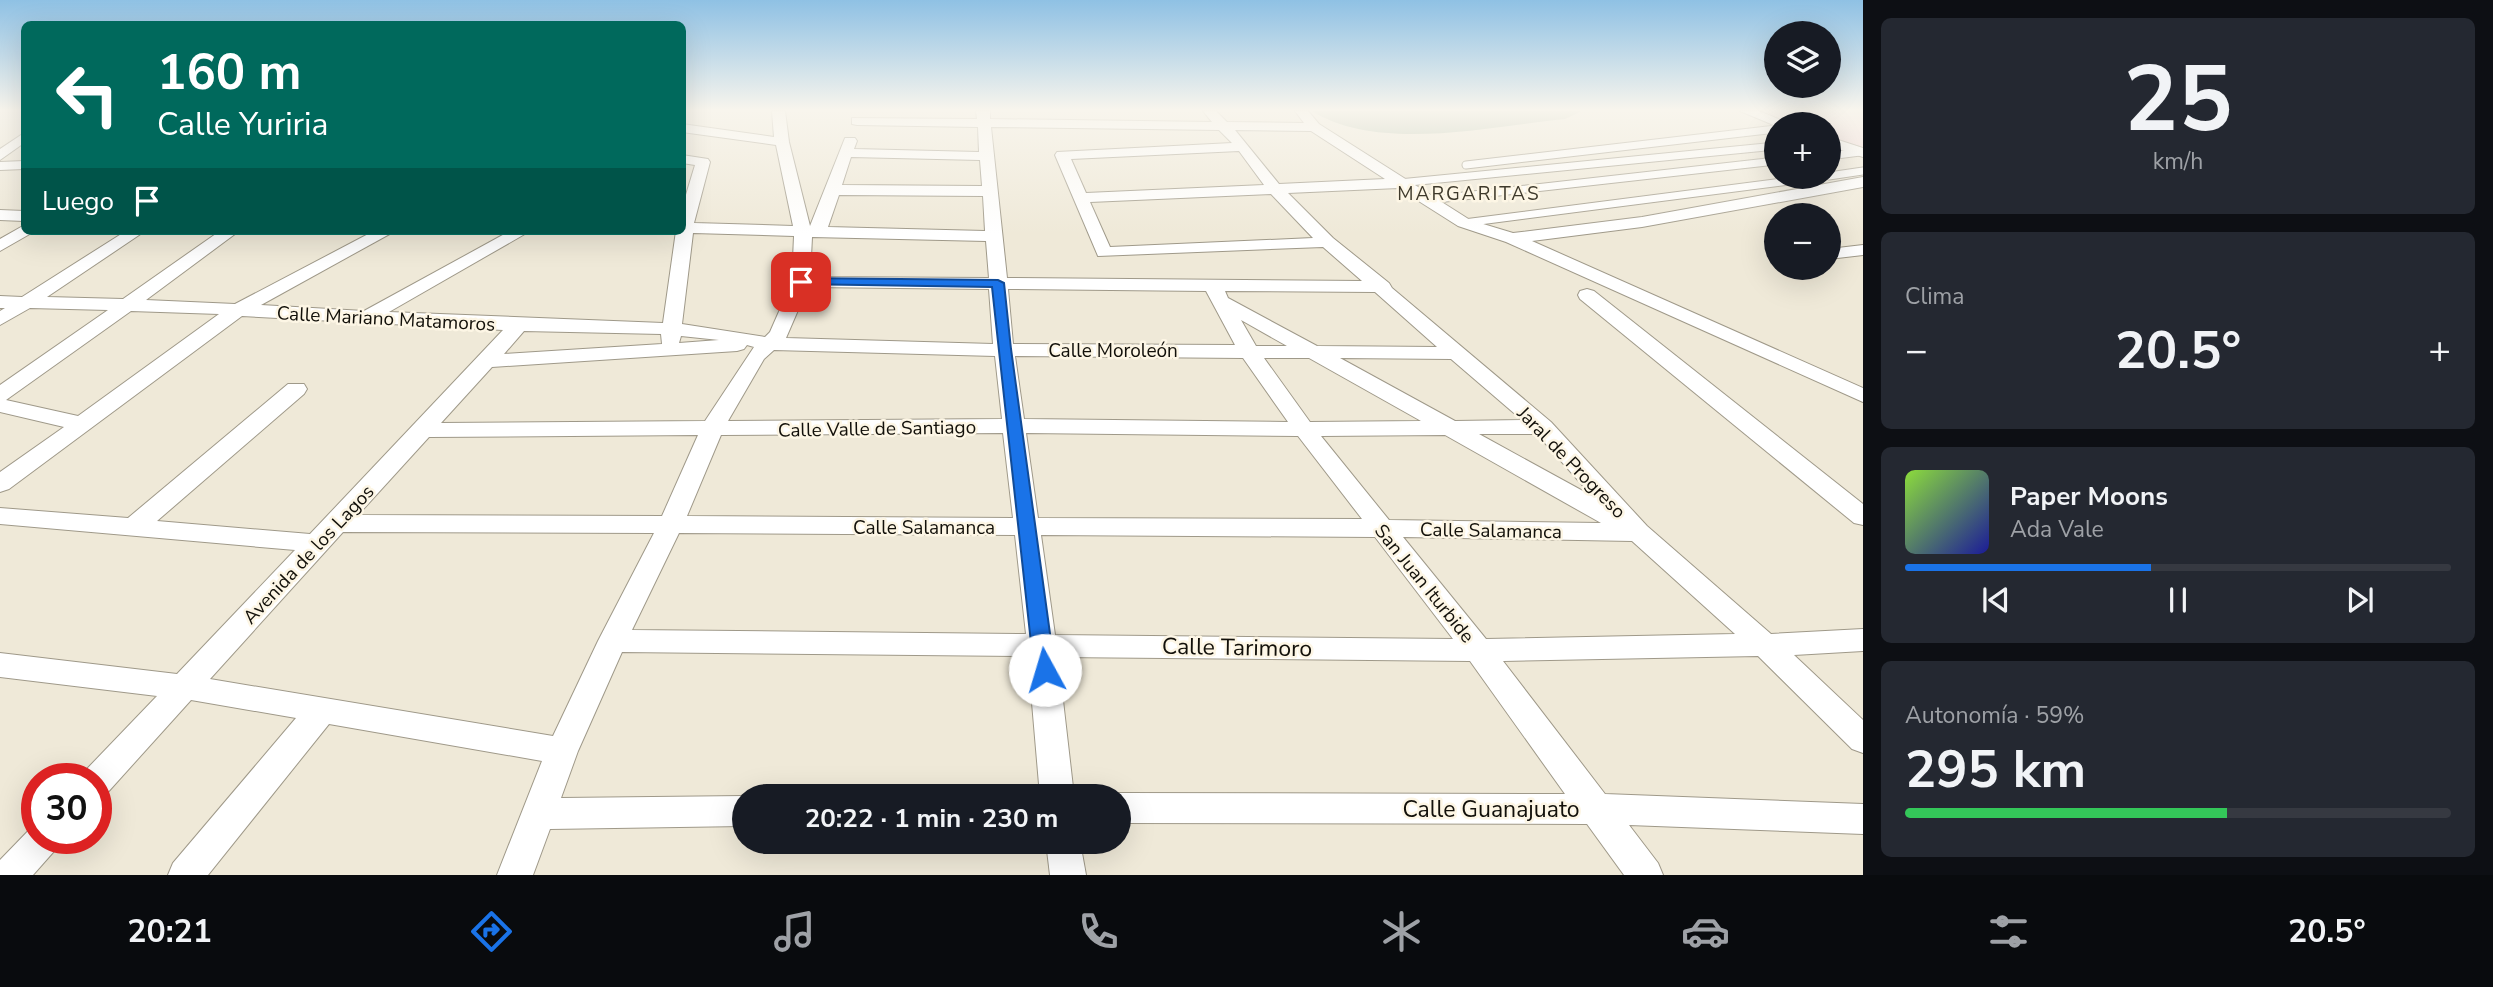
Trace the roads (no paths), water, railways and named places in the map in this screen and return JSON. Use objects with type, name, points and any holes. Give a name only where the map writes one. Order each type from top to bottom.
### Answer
[{"type":"street","points":[[785,152],[811,232]]},
{"type":"street","points":[[987,152],[1004,349],[1042,645],[1056,784]]},
{"type":"street","points":[[1133,152],[1062,155],[1104,252],[1326,242]]},
{"type":"street","name":"Jaral de Progreso","points":[[1246,152],[1275,189],[1326,242],[1543,427],[1638,532],[1765,645],[1863,740]]},
{"type":"street","points":[[1352,152],[1464,223],[1512,238],[1863,396]]},
{"type":"street","points":[[485,361],[669,352],[765,343],[779,335],[801,282],[811,232],[833,190],[846,153],[987,156]]},
{"type":"street","points":[[686,160],[704,162],[686,221]]},
{"type":"street","points":[[0,166],[21,165]]},
{"type":"street","points":[[1512,238],[1642,222],[1863,182]]},
{"type":"street","points":[[1081,198],[1399,183]]},
{"type":"street","points":[[833,190],[990,191]]},
{"type":"street","points":[[0,215],[21,216]]},
{"type":"street","points":[[686,228],[994,236]]},
{"type":"street","points":[[0,246],[21,234]]},
{"type":"street","points":[[0,319],[131,235]]},
{"type":"street","points":[[0,395],[226,235]]},
{"type":"street","points":[[0,484],[240,309],[379,235]]},
{"type":"street","points":[[367,317],[515,235]]},
{"type":"street","points":[[669,352],[683,235]]},
{"type":"street","points":[[1841,253],[1863,250]]},
{"type":"street","points":[[801,282],[998,283],[1217,294],[1383,288]]},
{"type":"street","points":[[1618,287],[1587,295],[1863,517]]},
{"type":"street","points":[[1217,294],[1448,429],[1638,532]]},
{"type":"street","name":"San Juan Iturbide","points":[[1217,294],[1248,350],[1304,429],[1478,650],[1645,875]]},
{"type":"street","name":"Calle Mariano Matamoros","points":[[0,302],[131,304],[519,325],[671,328],[740,336],[765,343]]},
{"type":"street","name":"Avenida de los Lagos","points":[[112,765],[519,325]]},
{"type":"street","points":[[515,875],[562,751],[612,641],[670,526],[712,429],[765,343]]},
{"type":"street","name":"Calle Moroleón","points":[[765,343],[1004,349],[1456,353]]},
{"type":"street","points":[[133,528],[296,389]]},
{"type":"street","points":[[0,405],[80,424]]},
{"type":"street","name":"Calle Valle de Santiago","points":[[421,430],[1015,426],[1304,429],[1543,427]]},
{"type":"street","points":[[0,516],[317,543]]},
{"type":"street","name":"Calle Salamanca","points":[[335,523],[1381,528],[1638,532]]},
{"type":"street","name":"Calle Tarimoro","points":[[612,641],[1478,650],[1765,645],[1863,640]]},
{"type":"street","points":[[0,665],[184,687],[562,751]]},
{"type":"street","points":[[186,875],[321,710]]},
{"type":"street","name":"Calle Guanajuato","points":[[1131,808],[1596,809],[1863,818]]},
{"type":"street","points":[[538,814],[732,811]]},
{"type":"street","points":[[10,875],[29,854]]},
{"type":"street","points":[[1065,854],[1068,875]]},
{"type":"lane","points":[[1466,165],[1579,152]]},
{"type":"lane","points":[[1399,183],[1717,152]]},
{"type":"lane","points":[[1841,155],[1862,153]]},
{"type":"lane","points":[[1428,200],[1764,163]]},
{"type":"lane","points":[[1841,174],[1863,171]]},
{"type":"lane","points":[[1464,223],[1764,184]]},
{"type":"district","name":"MARGARITAS","points":[[1469,193]]}]
